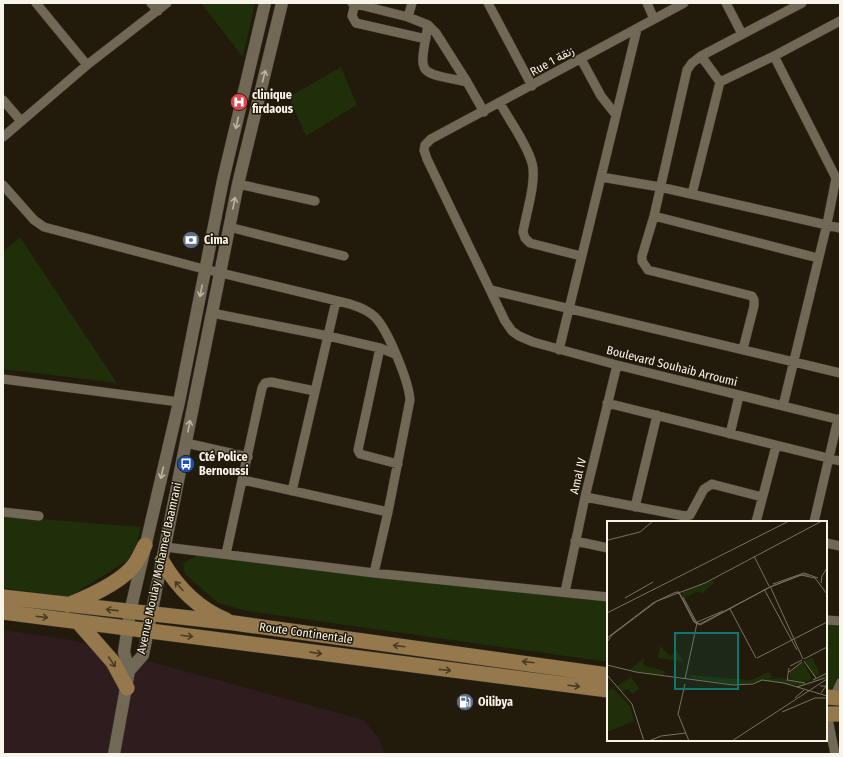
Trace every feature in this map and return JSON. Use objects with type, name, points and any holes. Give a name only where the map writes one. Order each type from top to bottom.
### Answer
[{"type":"main road","points":[[66,605],[93,594],[118,578],[134,565],[145,545]]},
{"type":"main road","points":[[163,554],[173,578],[187,594],[209,611],[234,623]]},
{"type":"main road","name":"Route Continentale","points":[[3,597],[152,615],[234,623],[607,675]]},
{"type":"main road","name":"Route Continentale","points":[[3,612],[607,690]]},
{"type":"main road","points":[[78,622],[113,662],[127,688]]},
{"type":"street","points":[[36,3],[87,66]]},
{"type":"street","points":[[151,3],[158,11]]},
{"type":"street","points":[[3,137],[87,66],[167,3]]},
{"type":"street","name":"Avenue Moulay Mohamed Baamrani","points":[[129,672],[124,652],[130,612],[179,402],[223,180],[265,3]]},
{"type":"street","name":"Avenue Moulay Mohamed Baamrani","points":[[129,672],[143,655],[238,184],[282,3]]},
{"type":"street","points":[[426,39],[356,23],[352,16],[354,3],[408,17],[428,25],[436,33],[484,112]]},
{"type":"street","points":[[408,17],[412,3]]},
{"type":"street","points":[[488,3],[532,86]]},
{"type":"street","points":[[647,3],[654,19]]},
{"type":"street","name":"Rue 1 زنقة","points":[[431,139],[484,112],[684,3]]},
{"type":"street","points":[[726,3],[742,34]]},
{"type":"street","points":[[743,349],[754,300],[752,296],[648,270],[642,261],[642,256],[654,216],[687,70],[692,63],[701,56],[802,3]]},
{"type":"street","points":[[720,82],[774,56],[840,21]]},
{"type":"street","points":[[428,25],[422,62],[424,70],[429,74],[467,82]]},
{"type":"street","points":[[559,350],[637,28]]},
{"type":"street","points":[[701,56],[720,82]]},
{"type":"street","points":[[774,56],[838,179],[792,362],[783,406]]},
{"type":"street","points":[[581,59],[601,96],[616,115]]},
{"type":"street","points":[[692,194],[720,82]]},
{"type":"street","points":[[3,100],[21,122]]},
{"type":"street","points":[[500,103],[532,164],[533,176],[523,232],[525,238],[530,243],[581,256]]},
{"type":"street","name":"Boulevard Souhaib Arroumi","points":[[431,139],[425,144],[424,150],[427,159],[505,321],[512,331],[519,336],[559,350],[839,420]]},
{"type":"street","points":[[601,177],[660,187],[840,228]]},
{"type":"street","points":[[238,184],[315,201]]},
{"type":"street","points":[[3,185],[34,220],[44,227],[220,273],[336,300],[360,307],[375,317],[395,354],[409,392],[410,400],[398,464],[374,573]]},
{"type":"street","points":[[654,216],[818,258]]},
{"type":"street","points":[[229,227],[344,256]]},
{"type":"street","points":[[491,290],[840,373]]},
{"type":"street","points":[[292,491],[336,300]]},
{"type":"street","points":[[212,313],[328,336],[380,348],[395,354]]},
{"type":"street","points":[[380,348],[358,450],[360,454],[398,464]]},
{"type":"street","name":"Amal IV","points":[[565,592],[585,497],[617,365]]},
{"type":"street","points":[[3,379],[179,402]]},
{"type":"street","points":[[226,554],[262,388],[265,383],[271,382],[314,391]]},
{"type":"street","points":[[730,434],[739,396]]},
{"type":"street","points":[[607,403],[840,461]]},
{"type":"street","points":[[636,507],[657,416]]},
{"type":"street","points":[[814,521],[839,420]]},
{"type":"street","points":[[186,443],[248,457]]},
{"type":"street","points":[[756,521],[776,446]]},
{"type":"street","points":[[243,480],[388,512]]},
{"type":"street","points":[[585,497],[681,516],[690,515],[704,489],[712,484],[762,497]]},
{"type":"street","points":[[3,512],[39,516]]},
{"type":"street","points":[[575,541],[607,548]]},
{"type":"street","points":[[827,543],[840,546]]},
{"type":"street","points":[[163,554],[226,554],[374,573],[607,597]]},
{"type":"street","points":[[827,620],[840,621]]},
{"type":"street","points":[[114,754],[129,672]]},
{"type":"street","points":[[833,697],[840,682]]},
{"type":"street","points":[[831,714],[835,754]]},
{"type":"shaded area","points":[[3,630],[71,640],[364,720],[379,739],[385,754],[3,754]]},
{"type":"green space","points":[[201,3],[255,3],[243,57]]},
{"type":"green space","points":[[341,67],[357,105],[306,136],[289,97]]},
{"type":"green space","points":[[20,237],[117,383],[3,369],[3,251]]},
{"type":"green space","points":[[3,516],[141,527],[133,557],[69,597],[3,588]]},
{"type":"green space","points":[[198,555],[231,560],[607,601],[607,662],[247,611],[218,603],[185,574],[183,563]]},
{"type":"green space","points":[[827,625],[840,627],[840,693],[827,691]]},
{"type":"place","name":"clinique firdaous","points":[[239,102]]},
{"type":"place","name":"Cima","points":[[191,240]]},
{"type":"place","name":"Cté Police Bernoussi","points":[[186,464]]},
{"type":"place","name":"Oilibya","points":[[465,702]]}]
